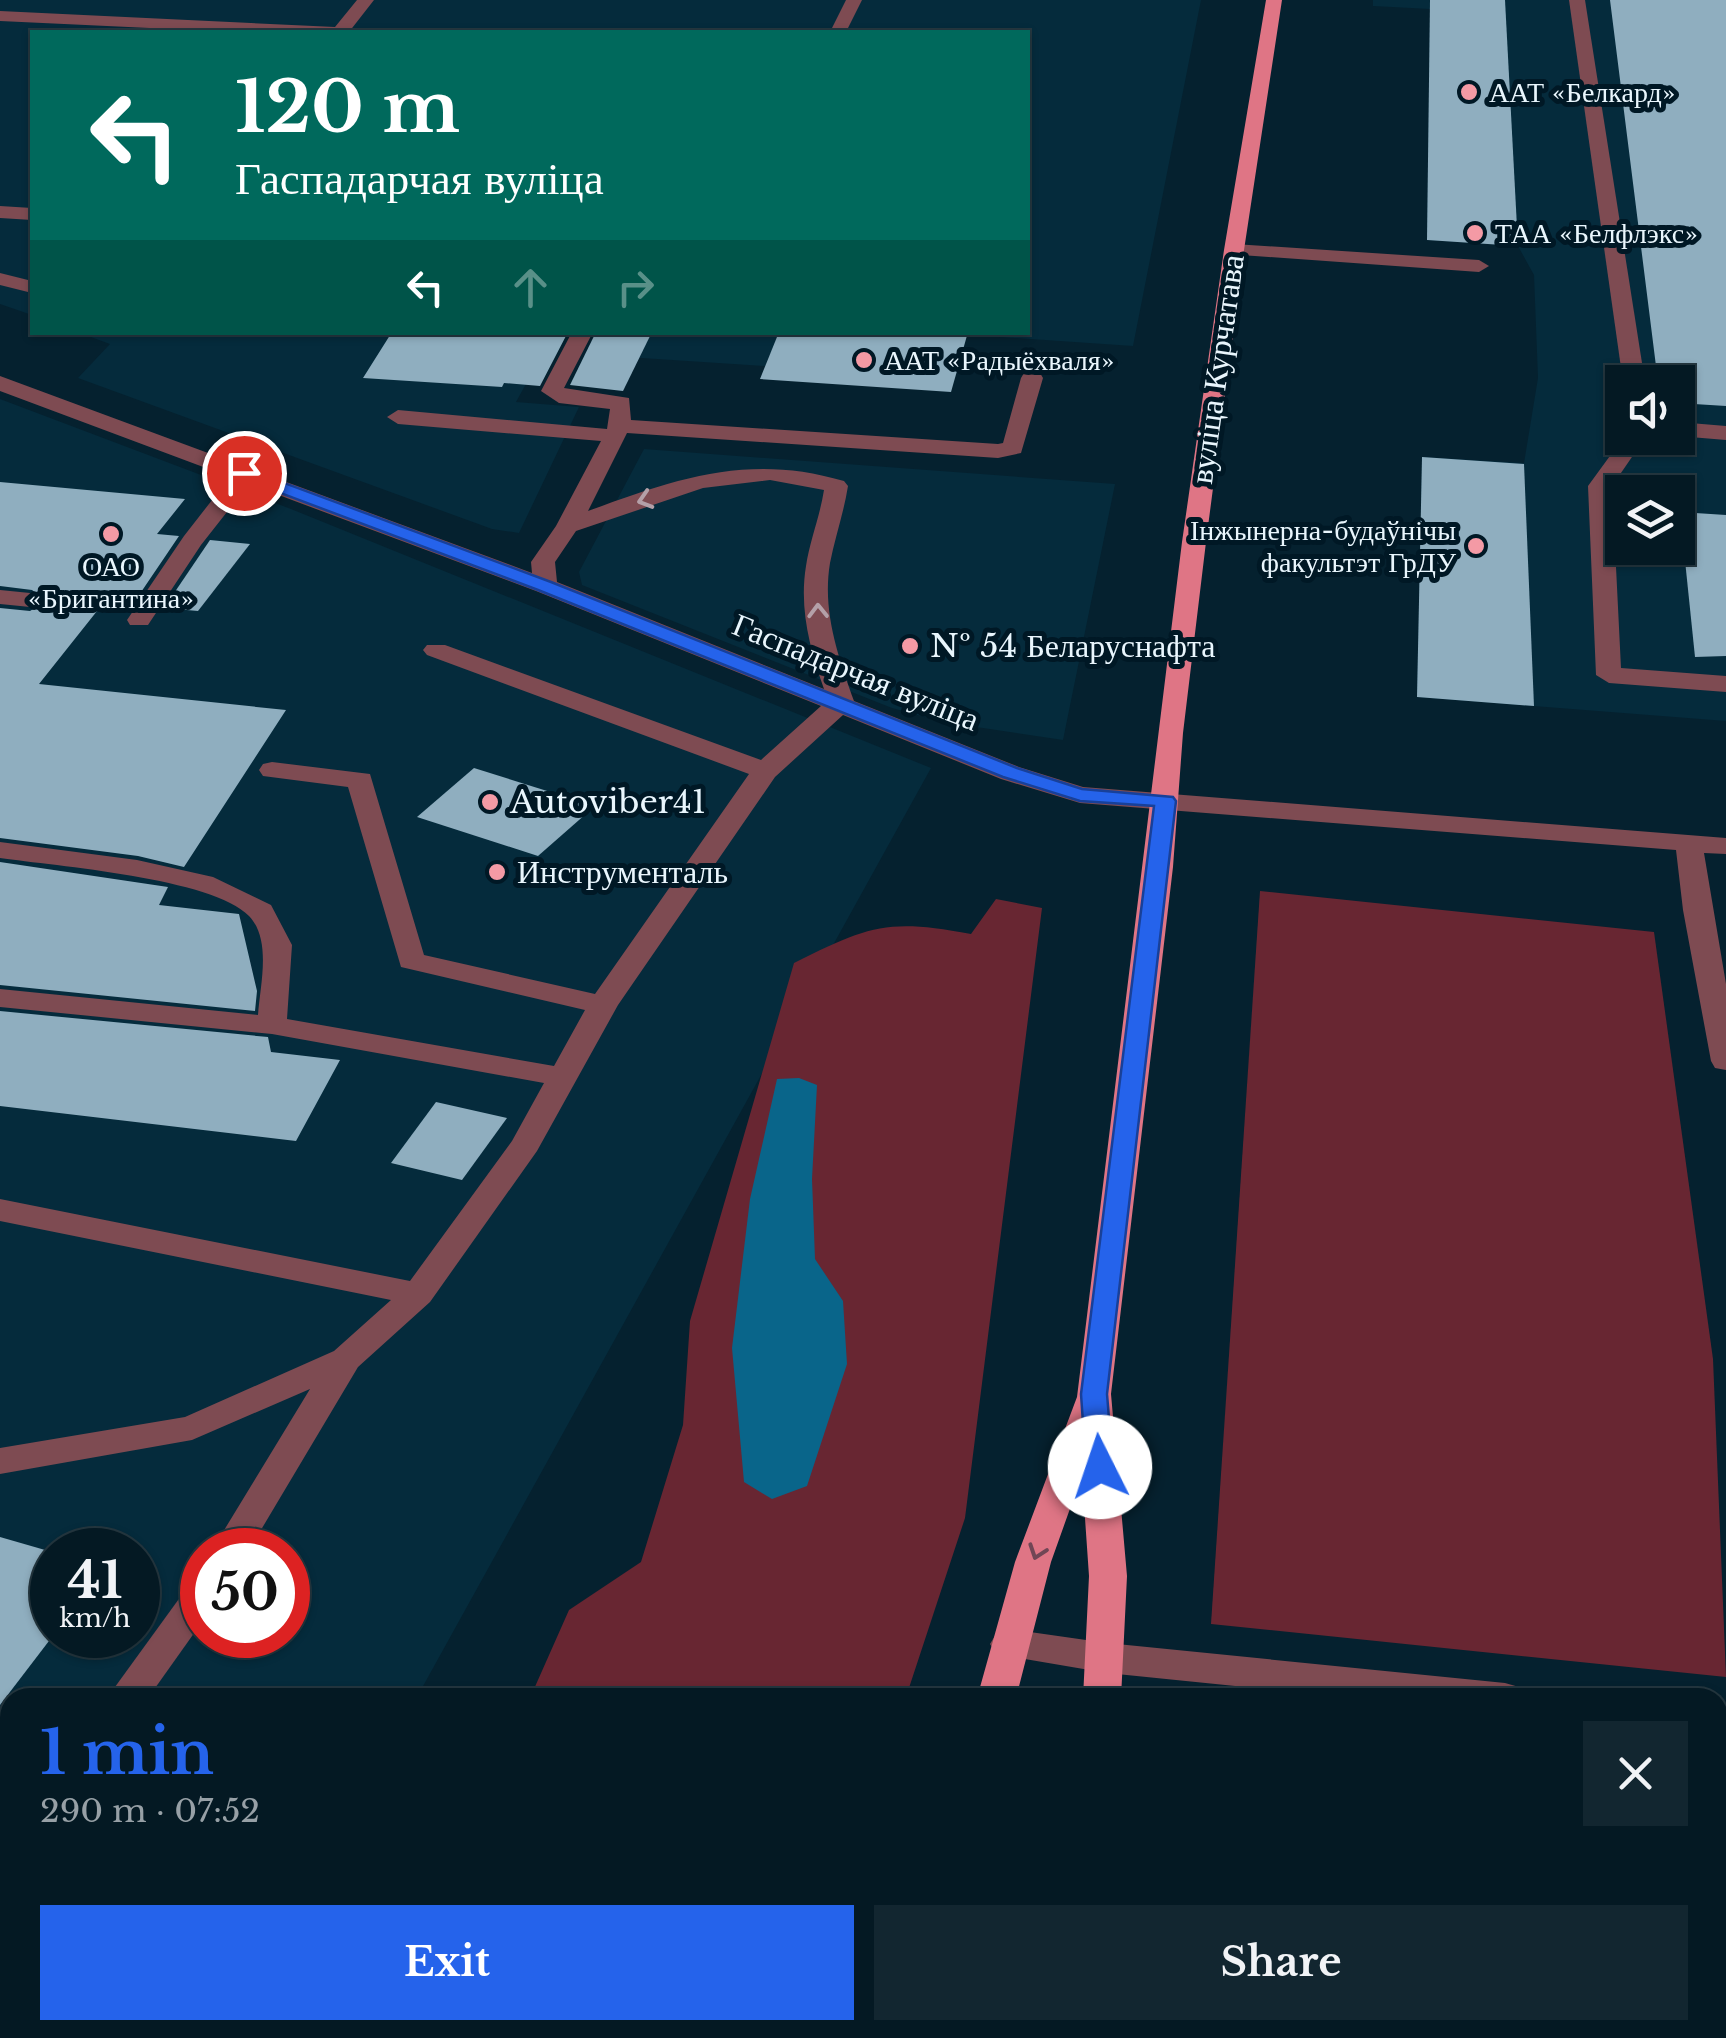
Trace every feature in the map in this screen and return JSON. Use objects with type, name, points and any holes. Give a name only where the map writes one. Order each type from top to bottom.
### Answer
[{"type":"main road","name":"вуліца Курчатава","points":[[1103,1688],[1108,1576],[1094,1394],[1177,676],[1234,250],[1274,0]]},
{"type":"main road","name":"вуліца Курчатава","points":[[998,1688],[1034,1562],[1094,1394]]},
{"type":"street","points":[[115,22],[136,0]]},
{"type":"street","points":[[338,30],[366,0]]},
{"type":"street","points":[[839,30],[854,0]]},
{"type":"street","points":[[1577,0],[1631,365]]},
{"type":"street","points":[[0,16],[292,30]]},
{"type":"street","points":[[0,212],[30,214]]},
{"type":"street","points":[[1234,250],[1480,266]]},
{"type":"street","points":[[0,278],[30,286]]},
{"type":"street","points":[[545,586],[543,562],[568,526],[618,431],[621,404],[567,398],[552,391],[581,335]]},
{"type":"street","points":[[398,418],[998,451],[1013,448],[1032,378]]},
{"type":"street","name":"Гаспадарчая вуліца","points":[[0,383],[545,586],[1010,773],[1080,795],[1726,846]]},
{"type":"street","points":[[0,407],[30,394]]},
{"type":"street","points":[[1695,431],[1726,433]]},
{"type":"street","points":[[1622,455],[1600,486],[1608,675],[1726,684]]},
{"type":"street","points":[[243,1528],[346,1359],[418,1294],[526,1144],[603,1006],[765,772],[823,716],[842,704],[818,639],[817,566],[832,519],[836,486],[810,475],[763,472],[700,483],[568,526]]},
{"type":"street","points":[[138,620],[244,473]]},
{"type":"street","points":[[0,597],[30,600]]},
{"type":"street","points":[[436,650],[765,772]]},
{"type":"street","points":[[272,770],[360,780],[411,961],[603,1006]]},
{"type":"street","points":[[1689,843],[1719,995],[1726,1061]]},
{"type":"street","points":[[0,850],[137,868],[213,885],[260,911],[277,945],[272,1025]]},
{"type":"street","points":[[0,998],[272,1025],[563,1077]]},
{"type":"street","points":[[6,1218],[418,1294]]},
{"type":"street","points":[[0,1462],[192,1428],[346,1359]]},
{"type":"street","points":[[133,1688],[180,1624]]},
{"type":"street","points":[[1009,1644],[1107,1658],[1406,1688]]},
{"type":"shaded area","points":[[0,0],[1201,0],[1133,346],[970,335],[1030,335],[1030,30],[30,30],[30,314],[0,304]]},
{"type":"shaded area","points":[[1373,0],[1726,0],[1726,721],[1417,697],[1422,457],[1524,463],[1538,378],[1534,275],[1518,246],[1427,240],[1430,9],[1373,6]]},
{"type":"shaded area","points":[[85,335],[553,335],[516,402],[579,407],[519,533],[492,529],[78,378],[110,344]]},
{"type":"shaded area","points":[[606,335],[778,335],[765,366],[596,355]]},
{"type":"shaded area","points":[[0,399],[291,509],[931,768],[422,1688],[0,1688]]},
{"type":"shaded area","name":"№ 54 Беларуснафта","points":[[644,449],[1115,484],[1063,740],[943,722],[892,708],[582,585],[579,572]]},
{"type":"shaded area","points":[[1260,891],[1654,932],[1713,1359],[1726,1677],[1211,1624]]},
{"type":"shaded area","points":[[996,899],[1042,908],[965,1518],[909,1688],[534,1688],[569,1610],[641,1562],[683,1425],[690,1321],[794,963],[860,933],[879,929],[918,927],[971,934]]},
{"type":"water","points":[[799,1078],[817,1085],[812,1179],[815,1259],[843,1301],[847,1364],[807,1486],[772,1499],[744,1482],[732,1348],[750,1199],[777,1079]]},
{"type":"building","name":"ААТ «Белкард»","points":[[1430,0],[1505,0],[1518,246],[1427,240]]},
{"type":"building","points":[[1610,0],[1726,0],[1726,406],[1695,404],[1695,365],[1656,365]]},
{"type":"building","points":[[390,335],[566,335],[540,386],[363,378]]},
{"type":"building","points":[[595,335],[651,335],[623,391],[570,385]]},
{"type":"building","name":"ААТ «Радыёхваля»","points":[[778,335],[967,335],[951,392],[760,379]]},
{"type":"building","points":[[1422,457],[1524,464],[1534,706],[1417,697]]},
{"type":"building","points":[[0,482],[185,499],[157,534],[179,536],[133,604],[105,601],[39,684],[286,710],[184,867],[138,856],[0,838],[0,608],[30,611],[46,601],[32,590],[0,586]]},
{"type":"building","points":[[1695,513],[1726,515],[1726,656],[1695,657],[1685,565],[1695,565]]},
{"type":"building","points":[[210,540],[250,544],[198,611],[164,608]]},
{"type":"building","points":[[474,768],[595,806],[538,856],[417,817]]},
{"type":"building","points":[[0,862],[168,887],[159,905],[239,914],[257,991],[255,1011],[0,985]]},
{"type":"building","points":[[0,1011],[268,1037],[271,1052],[340,1060],[296,1141],[0,1106]]},
{"type":"building","points":[[436,1102],[507,1118],[462,1180],[391,1163]]},
{"type":"building","points":[[0,1537],[30,1546],[30,1658],[36,1658],[13,1688],[0,1688]]},
{"type":"place","name":"ААТ «Белкард»","points":[[1469,92]]},
{"type":"place","name":"ТАА «Белфлэкс»","points":[[1475,233]]},
{"type":"place","name":"ААТ «Радыёхваля»","points":[[864,360]]},
{"type":"place","name":"ОАО «Бригантина»","points":[[111,534]]},
{"type":"place","name":"Інжынерна-будаўнічы факультэт ГрДУ","points":[[1476,546]]},
{"type":"place","name":"№ 54 Беларуснафта","points":[[910,646]]},
{"type":"place","name":"Autoviber41","points":[[490,802]]},
{"type":"place","name":"Инструменталь","points":[[497,872]]},
{"type":"route","points":[[244,473],[545,586],[1010,773],[1080,795],[1165,801],[1094,1394],[1100,1467]]}]
